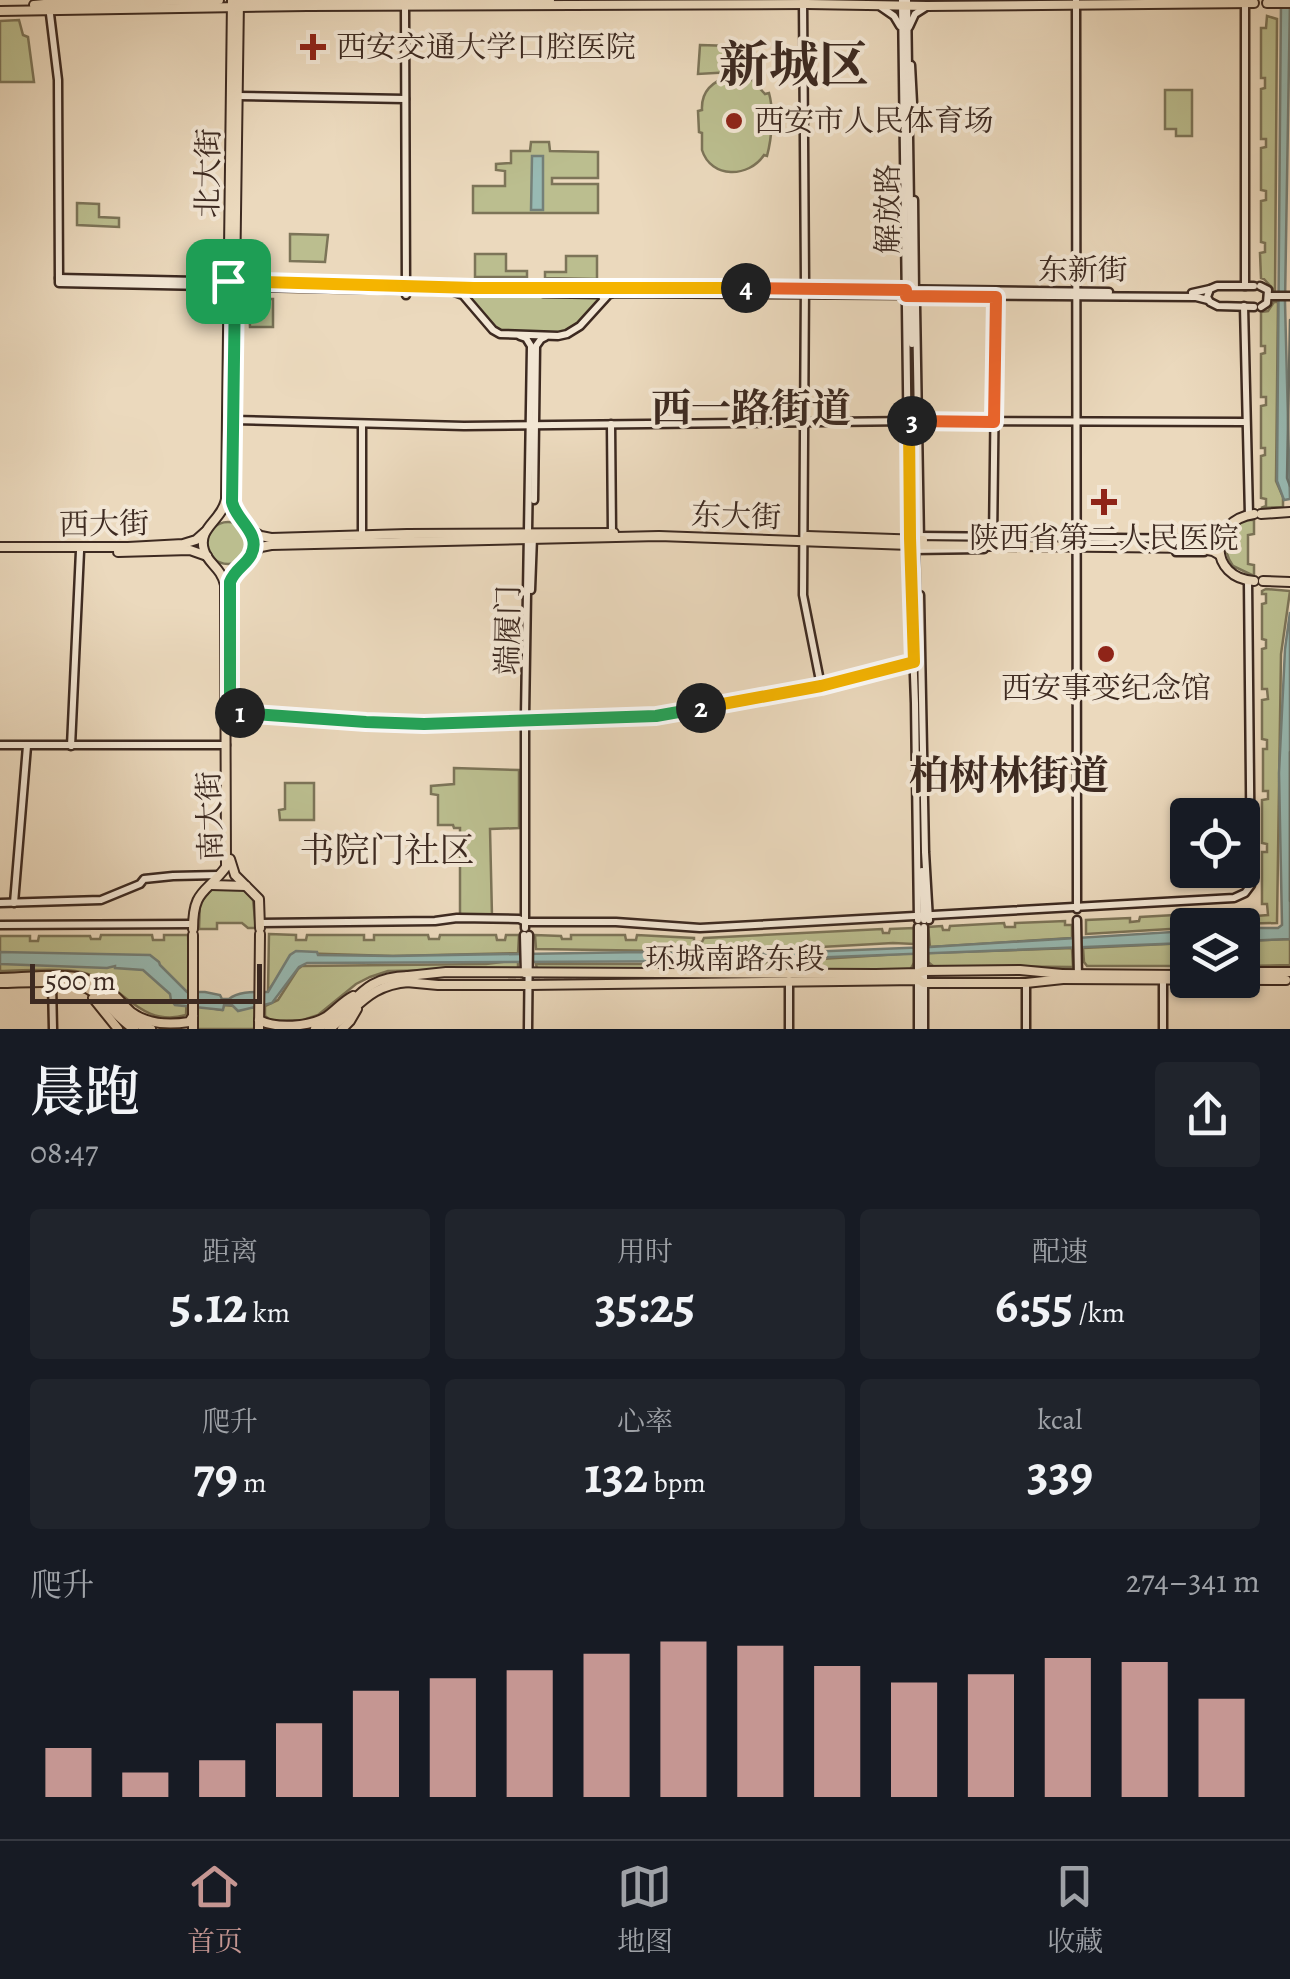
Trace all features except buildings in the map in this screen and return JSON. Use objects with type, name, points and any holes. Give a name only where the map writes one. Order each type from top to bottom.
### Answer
[{"type":"main road","points":[[0,8],[219,0]]},
{"type":"main road","points":[[235,3],[404,7],[550,0]]},
{"type":"main road","points":[[49,4],[904,2],[927,6],[1248,2]]},
{"type":"main road","name":"北大街","points":[[213,522],[226,499],[238,96],[235,3]]},
{"type":"main road","name":"北大街","points":[[235,3],[232,502],[242,522]]},
{"type":"main road","points":[[1270,3],[1290,3]]},
{"type":"main road","points":[[1288,514],[1254,514],[1235,519],[1220,538],[1218,554],[1239,578],[1289,581]]},
{"type":"main road","points":[[227,518],[242,522],[254,540],[251,554],[242,564],[228,568],[210,560],[203,547],[205,532],[213,522],[227,518]]},
{"type":"main road","name":"东大街","points":[[250,530],[271,538],[804,538]]},
{"type":"main road","name":"西大街","points":[[0,549],[183,544],[205,532]]},
{"type":"main road","name":"东大街","points":[[251,554],[272,545],[610,533],[1076,544],[1209,544],[1220,538]]},
{"type":"main road","name":"东大街","points":[[915,542],[993,539],[1197,548],[1218,554]]},
{"type":"main road","name":"西大街","points":[[0,549],[187,550],[210,560]]},
{"type":"main road","name":"南大街","points":[[210,560],[222,572],[225,585],[228,863],[259,899],[260,928]]},
{"type":"main road","name":"南大街","points":[[193,929],[194,904],[228,863],[230,582],[242,564]]},
{"type":"main road","points":[[210,885],[246,886]]},
{"type":"main road","points":[[260,928],[263,1026],[316,1022],[343,1001],[359,998]]},
{"type":"main road","points":[[193,929],[193,1029]]},
{"type":"main road","name":"环城南路东段","points":[[315,1029],[359,998],[385,986],[446,972],[527,969],[789,978]]},
{"type":"main road","name":"环城南路东段","points":[[407,979],[438,985],[527,984],[1020,970],[1063,976]]},
{"type":"main road","name":"环城南路东段","points":[[921,973],[1026,983],[1063,976]]},
{"type":"main road","name":"环城南路东段","points":[[1260,975],[1289,978]]},
{"type":"main road","name":"环城南路东段","points":[[936,976],[1170,977]]},
{"type":"main road","points":[[4,980],[74,977],[128,1019],[151,1029]]},
{"type":"main road","name":"环城南路东段","points":[[1260,980],[1289,978]]},
{"type":"main road","name":"环城南路东段","points":[[407,979],[508,979]]},
{"type":"main road","points":[[4,980],[86,984],[110,990],[131,1012],[164,1023],[184,1026],[193,1012]]},
{"type":"main road","points":[[86,984],[118,1029]]},
{"type":"main road","points":[[86,984],[134,1029]]},
{"type":"main road","points":[[342,1029],[350,1021],[359,998]]},
{"type":"main road","name":"环城南路东段","points":[[329,1029],[359,998]]},
{"type":"street","points":[[804,2],[803,595],[821,686]]},
{"type":"street","name":"解放路","points":[[904,2],[915,542]]},
{"type":"street","points":[[1076,2],[1078,976]]},
{"type":"street","points":[[1248,2],[1253,286],[1268,290],[1273,296],[1290,296]]},
{"type":"street","points":[[49,4],[58,80],[59,281],[457,292],[496,332],[550,336],[563,336],[575,330],[604,299],[596,292]]},
{"type":"street","points":[[876,4],[905,29],[915,14],[927,6]]},
{"type":"street","points":[[404,7],[406,290]]},
{"type":"street","name":"解放路","points":[[905,29],[910,94],[911,293]]},
{"type":"street","points":[[238,96],[405,99]]},
{"type":"street","name":"东新街","points":[[406,290],[457,286],[474,290],[596,292],[656,286],[805,292]]},
{"type":"street","name":"东新街","points":[[911,293],[996,297],[1196,293],[1217,286],[1253,286]]},
{"type":"street","points":[[1208,300],[1210,288]]},
{"type":"street","points":[[466,299],[474,290]]},
{"type":"street","name":"东新街","points":[[604,299],[615,293],[1076,294],[1196,296],[1218,306],[1257,306],[1268,303],[1273,296]]},
{"type":"street","points":[[993,539],[996,297]]},
{"type":"street","points":[[1244,306],[1245,422],[1254,514]]},
{"type":"street","points":[[519,335],[531,346],[533,425]]},
{"type":"street","points":[[533,425],[536,346],[550,336]]},
{"type":"street","points":[[233,420],[533,425],[1245,422]]},
{"type":"street","points":[[362,424],[362,535]]},
{"type":"street","points":[[610,424],[610,533]]},
{"type":"street","name":"端履门","points":[[526,1029],[526,720],[533,425]]},
{"type":"street","points":[[915,542],[914,662],[923,920]]},
{"type":"street","points":[[915,542],[923,920],[921,1029]]},
{"type":"street","points":[[71,746],[80,551]]},
{"type":"street","points":[[260,928],[457,918],[519,919],[527,930],[616,922],[700,928],[1077,914],[1234,898],[1251,885],[1255,581]]},
{"type":"street","points":[[230,713],[397,724],[661,716],[821,686],[914,662]]},
{"type":"street","points":[[0,745],[226,745]]},
{"type":"street","points":[[14,903],[27,746]]},
{"type":"street","points":[[0,903],[101,900],[144,879],[219,875]]},
{"type":"street","points":[[0,924],[193,929]]},
{"type":"street","points":[[1162,1029],[1163,977]]},
{"type":"street","points":[[789,978],[789,1029]]},
{"type":"street","points":[[52,983],[53,1029]]},
{"type":"street","points":[[1026,983],[1026,1029]]},
{"type":"green space","points":[[1267,16],[1277,19],[1275,291],[1261,278],[1260,253],[1265,252],[1265,243],[1261,242],[1261,201],[1266,200],[1266,191],[1261,190],[1261,148],[1266,147],[1266,139],[1261,139],[1261,89],[1265,88],[1265,78],[1261,78],[1261,28],[1266,28]]},
{"type":"green space","points":[[19,20],[23,35],[28,37],[34,82],[0,82],[0,21]]},
{"type":"green space","points":[[700,45],[732,46],[732,72],[698,74]]},
{"type":"green space","name":"西安市人民体育场","points":[[731,76],[751,79],[765,94],[769,93],[772,116],[767,156],[749,168],[731,172],[713,166],[702,150],[698,111],[702,110],[709,88]]},
{"type":"green space","points":[[1165,90],[1192,90],[1192,136],[1176,136],[1176,129],[1165,129]]},
{"type":"green space","points":[[531,142],[549,142],[550,151],[598,152],[598,178],[552,178],[552,184],[598,184],[598,213],[473,213],[473,186],[505,186],[505,171],[496,170],[496,164],[511,163],[511,151],[530,151]]},
{"type":"green space","points":[[77,203],[99,204],[99,217],[119,218],[119,227],[77,225]]},
{"type":"green space","points":[[290,234],[328,235],[325,262],[290,261]]},
{"type":"green space","points":[[475,254],[506,254],[506,271],[527,271],[527,277],[475,277]]},
{"type":"green space","points":[[566,256],[597,256],[597,279],[545,278],[545,272],[566,272]]},
{"type":"green space","points":[[468,295],[598,295],[600,299],[573,329],[560,333],[499,331]]},
{"type":"green space","points":[[256,299],[273,299],[273,327],[250,327],[249,304]]},
{"type":"green space","points":[[1278,302],[1276,481],[1283,507],[1261,508],[1266,506],[1266,499],[1261,498],[1261,456],[1265,455],[1265,448],[1261,448],[1261,406],[1266,405],[1266,397],[1261,397],[1261,354],[1265,353],[1265,346],[1261,346],[1261,312],[1268,311]]},
{"type":"green space","points":[[1245,520],[1254,520],[1254,534],[1248,535],[1248,564],[1254,565],[1254,576],[1233,566],[1227,553],[1230,534]]},
{"type":"green space","points":[[228,522],[243,528],[249,543],[243,558],[228,564],[213,558],[207,543],[213,528]]},
{"type":"green space","points":[[1262,591],[1290,591],[1281,654],[1277,923],[1260,923],[1260,916],[1268,915],[1267,904],[1262,904],[1262,852],[1267,852],[1267,844],[1262,843],[1262,800],[1268,799],[1268,791],[1263,791],[1263,749],[1267,749],[1267,740],[1262,739],[1262,700],[1268,699],[1267,689],[1262,689],[1262,649],[1266,648],[1266,640],[1262,639],[1262,604],[1266,603],[1266,594]]},
{"type":"green space","points":[[454,768],[519,770],[519,828],[490,829],[492,916],[460,916],[460,828],[438,825],[438,795],[431,794],[431,786],[454,784]]},
{"type":"green space","points":[[285,783],[314,783],[314,820],[280,820],[279,810],[285,809]]},
{"type":"green space","points":[[213,887],[241,887],[253,900],[256,928],[242,923],[217,923],[217,929],[199,929],[200,903]]},
{"type":"green space","points":[[1290,901],[1290,965],[1260,966],[1260,940],[1289,939]]},
{"type":"green space","points":[[1170,915],[1170,929],[1086,934],[1086,920],[1130,918],[1130,922],[1139,921],[1140,917]]},
{"type":"green space","points":[[1065,921],[1065,925],[1072,925],[1072,938],[930,947],[928,927],[949,930],[950,926],[1004,923],[1005,927],[1015,927],[1015,923]]},
{"type":"green space","points":[[914,928],[914,944],[730,952],[536,949],[535,935],[571,939],[571,935],[625,935],[626,940],[636,940],[637,935],[694,938],[694,942],[702,942],[704,938],[882,929],[889,933],[890,929]]},
{"type":"green space","points":[[269,934],[296,935],[296,940],[306,940],[307,935],[364,935],[364,940],[374,940],[374,935],[428,935],[429,939],[439,939],[440,935],[496,935],[497,940],[505,940],[506,935],[519,935],[518,953],[296,953],[268,991]]},
{"type":"green space","points":[[101,935],[152,935],[153,940],[164,940],[164,935],[188,935],[190,986],[186,1015],[155,1015],[108,984],[81,972],[0,971],[0,936],[30,936],[30,941],[38,941],[39,936],[100,939]]},
{"type":"green space","points":[[1170,944],[1170,966],[1087,966],[1083,948]]},
{"type":"green space","points":[[1072,948],[1073,967],[933,966],[928,962],[928,953]]},
{"type":"green space","points":[[915,953],[910,970],[538,974],[536,964],[741,964]]},
{"type":"green space","points":[[518,960],[518,969],[388,971],[356,984],[318,1015],[303,1020],[272,1021],[265,1016],[265,1006],[278,1000],[302,966],[486,964]]},
{"type":"green space","points":[[224,1005],[256,1008],[254,1029],[197,1029],[198,1006],[222,1010]]},
{"type":"water","points":[[1281,0],[1290,0],[1285,302],[1290,499],[1284,500],[1277,481]]},
{"type":"water","points":[[532,156],[543,156],[543,210],[531,210]]},
{"type":"water","points":[[1290,612],[1290,939],[1260,940],[1260,928],[1282,925],[1279,773]]},
{"type":"water","points":[[1170,932],[1170,944],[732,961],[307,963],[299,967],[272,1003],[238,1011],[232,1005],[224,1005],[223,1010],[175,1005],[170,994],[143,970],[0,964],[0,952],[150,955],[187,992],[229,999],[242,993],[268,992],[296,951],[393,956],[642,952],[728,955]]},
{"type":"tunnel","points":[[508,976],[556,976]]},
{"type":"tunnel","points":[[917,979],[935,979]]},
{"type":"tunnel","points":[[552,981],[603,980]]},
{"type":"place","name":"西安交通大学口腔医院","points":[[313,47]]},
{"type":"place","name":"西安市人民体育场","points":[[734,121]]},
{"type":"place","name":"陕西省第二人民医院","points":[[1104,502]]},
{"type":"place","name":"西安事变纪念馆","points":[[1106,654]]},
{"type":"district","name":"新城区","points":[[794,64]]},
{"type":"district","name":"西一路街道","points":[[751,408]]},
{"type":"district","name":"柏树林街道","points":[[1009,775]]},
{"type":"district","name":"书院门社区","points":[[387,850]]},
{"type":"route","points":[[228,281],[474,288],[906,290],[906,296],[996,297],[994,422],[909,421],[914,662],[821,686],[656,716],[424,724],[230,713],[230,582],[251,554],[254,540],[232,502],[235,286],[228,286],[228,281]]}]
